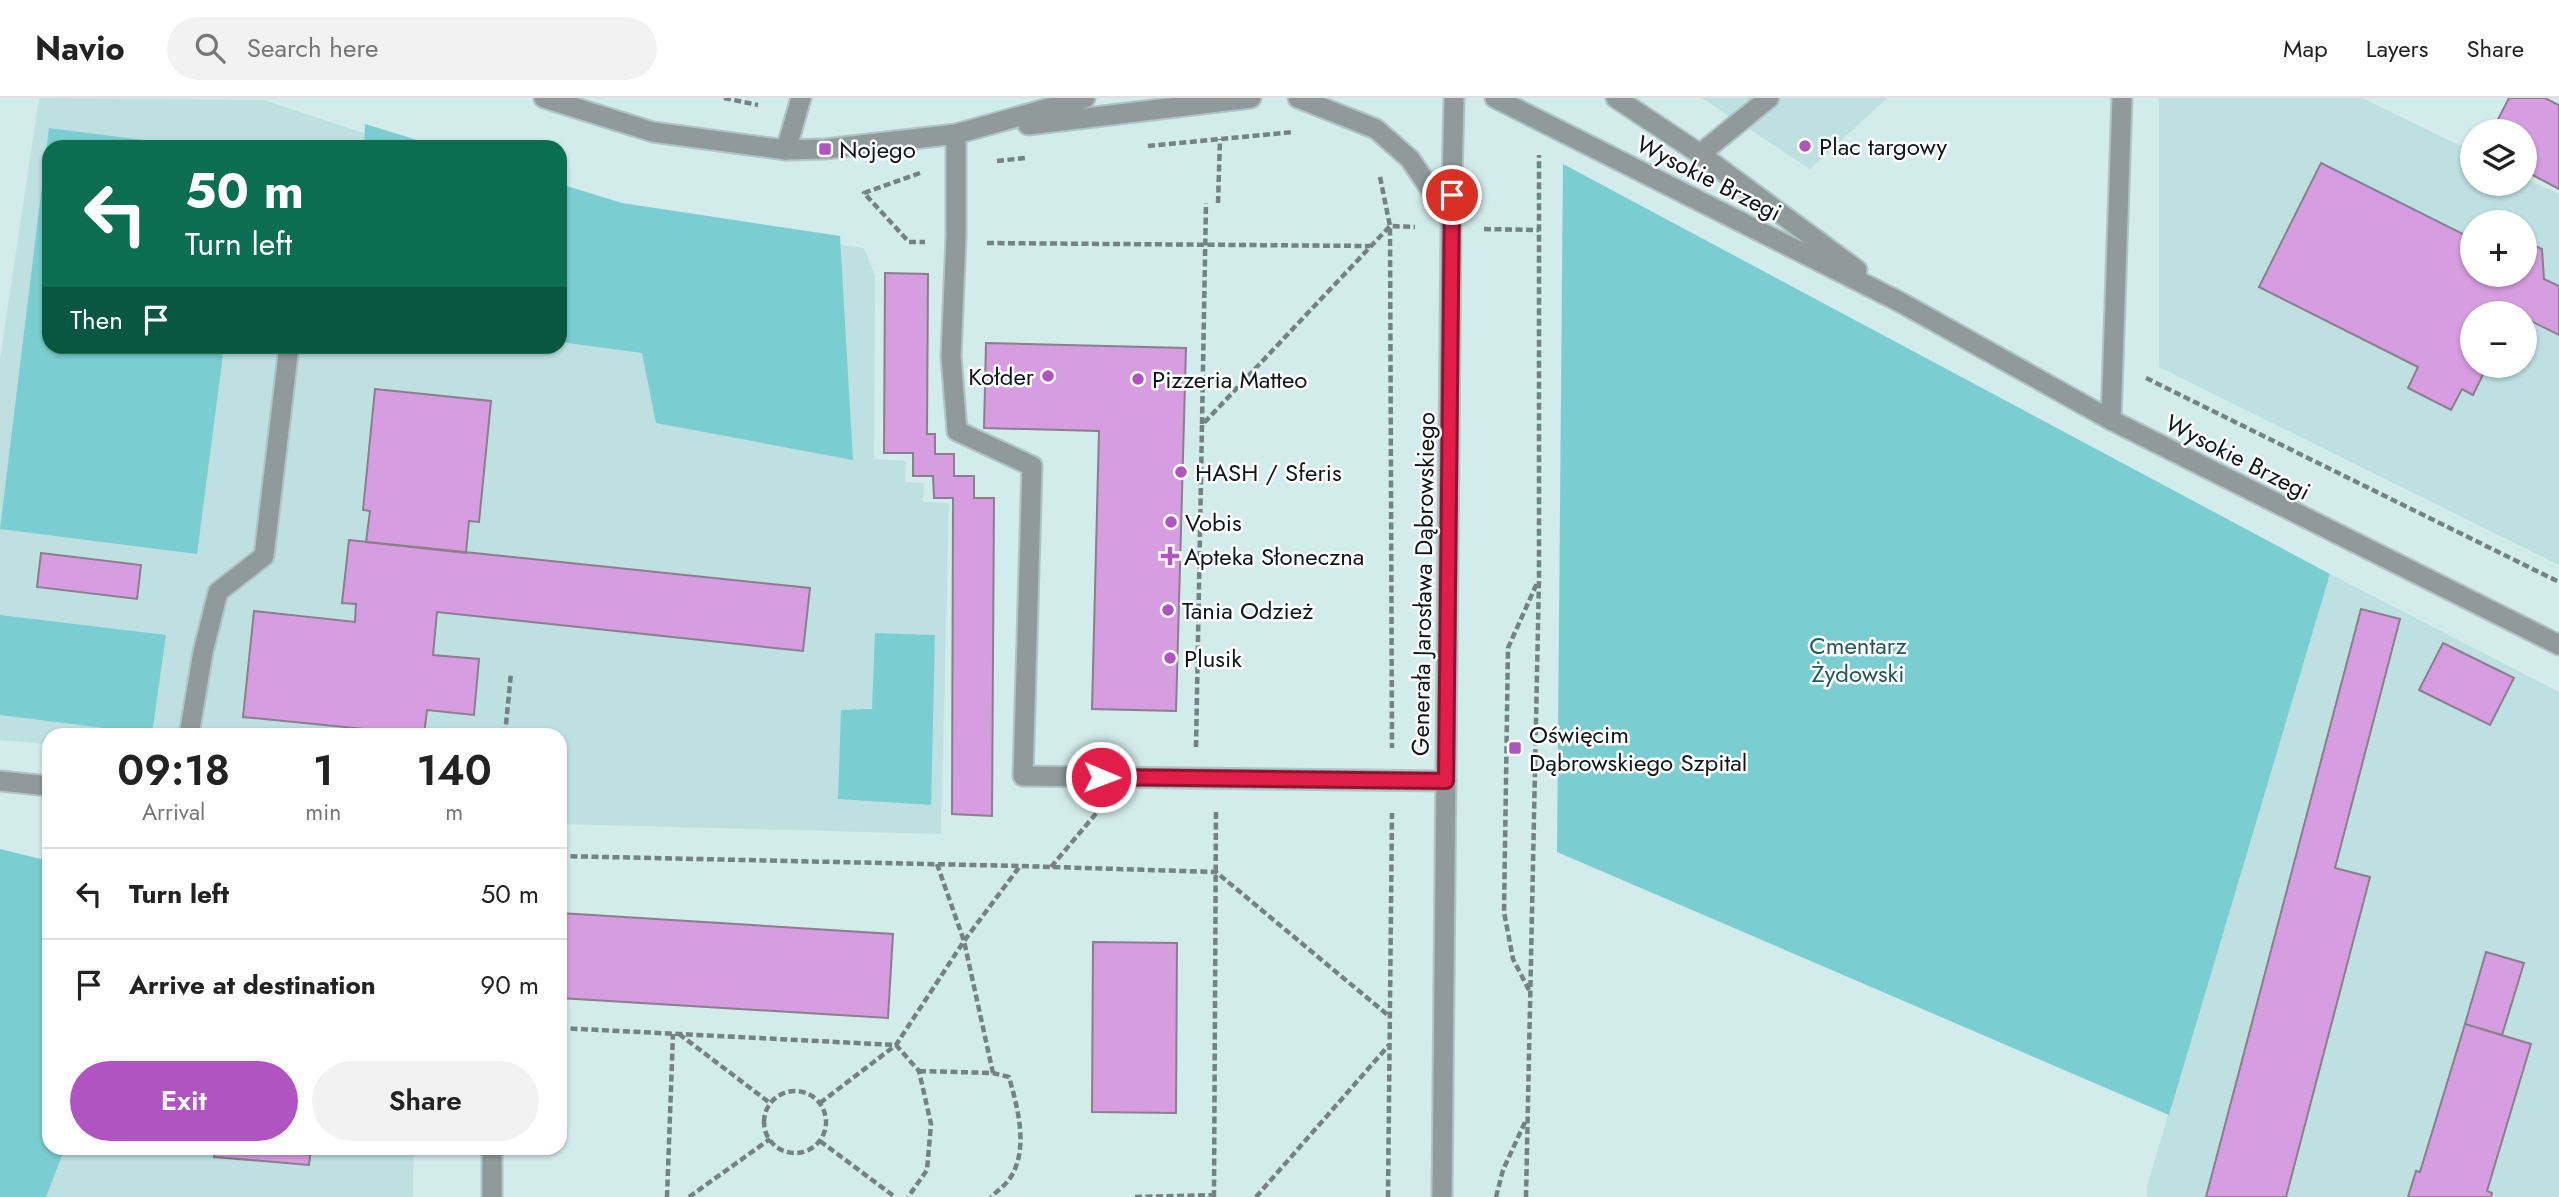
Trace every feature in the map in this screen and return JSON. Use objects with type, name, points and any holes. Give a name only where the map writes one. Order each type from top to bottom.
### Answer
[{"type":"street","points":[[544,98],[653,132],[786,150],[825,149],[956,134],[1085,98]]},
{"type":"street","points":[[786,150],[802,98]]},
{"type":"street","points":[[981,127],[1023,125],[1251,98]]},
{"type":"street","points":[[1298,98],[1376,129],[1410,159],[1451,224]]},
{"type":"street","name":"Generała Jarosława Dąbrowskiego","points":[[1442,1197],[1454,98]]},
{"type":"street","name":"Wysokie Brzegi","points":[[1495,98],[1900,302],[2111,421],[2559,645]]},
{"type":"street","name":"Wysokie Brzegi","points":[[1616,98],[1700,154],[1900,302]]},
{"type":"street","points":[[1700,154],[1769,98]]},
{"type":"street","points":[[2111,421],[2122,98]]},
{"type":"street","points":[[956,134],[956,237],[951,356],[957,431],[1032,466],[1023,776],[1446,781]]},
{"type":"street","points":[[190,728],[203,652],[218,592],[264,556],[288,354]]},
{"type":"street","points":[[0,781],[42,785]]},
{"type":"street","points":[[492,1155],[492,1197]]},
{"type":"path","points":[[724,98],[758,105]]},
{"type":"path","points":[[1527,1197],[1539,579],[1539,119]]},
{"type":"path","points":[[1141,147],[1306,131]]},
{"type":"path","points":[[1218,203],[1220,139]]},
{"type":"path","points":[[996,161],[1036,157]]},
{"type":"path","points":[[1377,166],[1390,226],[1393,780],[1388,1197]]},
{"type":"path","points":[[925,172],[864,193],[909,242],[932,242]]},
{"type":"path","points":[[1195,778],[1206,203]]},
{"type":"path","points":[[1202,425],[1390,226],[1451,224],[1539,229]]},
{"type":"path","points":[[984,243],[1371,246]]},
{"type":"path","points":[[2113,362],[2559,582]]},
{"type":"path","points":[[1531,993],[1513,959],[1504,912],[1508,648],[1539,579]]},
{"type":"path","points":[[506,728],[510,673]]},
{"type":"path","points":[[1051,867],[1126,777]]},
{"type":"path","points":[[1135,1197],[1214,1196],[1217,778]]},
{"type":"path","points":[[567,856],[1216,872],[1390,1016]]},
{"type":"path","points":[[937,864],[964,941],[993,1073]]},
{"type":"path","points":[[820,1103],[896,1045],[964,941],[1020,866]]},
{"type":"path","points":[[567,1028],[896,1045],[919,1071],[931,1124],[927,1170],[908,1197]]},
{"type":"path","points":[[676,1034],[770,1103]]},
{"type":"path","points":[[667,1197],[676,1034]]},
{"type":"path","points":[[1256,1197],[1389,1044]]},
{"type":"path","points":[[919,1071],[993,1073],[1009,1077],[1020,1115],[1020,1151],[1009,1181],[991,1197]]},
{"type":"path","points":[[783,1092],[807,1092],[824,1109],[827,1121],[825,1134],[808,1151],[783,1151],[770,1139],[764,1122],[770,1103],[783,1092]]},
{"type":"path","points":[[1496,1197],[1503,1170],[1528,1116]]},
{"type":"path","points":[[689,1197],[770,1139]]},
{"type":"path","points":[[820,1141],[895,1197]]},
{"type":"shaded area","points":[[39,98],[263,100],[386,140],[42,140],[42,354],[567,354],[567,199],[605,211],[864,248],[875,276],[874,459],[906,461],[905,482],[924,483],[923,502],[949,503],[941,834],[567,824],[567,728],[42,728],[42,743],[0,740],[0,359]]},
{"type":"shaded area","name":"Plac targowy","points":[[1702,98],[1887,98],[1810,169]]},
{"type":"shaded area","points":[[2159,98],[2362,98],[2460,146],[2460,196],[2537,196],[2537,184],[2559,194],[2559,565],[2159,367]]},
{"type":"shaded area","points":[[2330,574],[2559,692],[2559,1197],[2147,1197],[2147,1186]]},
{"type":"shaded area","points":[[45,1155],[414,1155],[413,1197],[24,1197]]},
{"type":"green space","points":[[365,124],[417,140],[364,140]]},
{"type":"green space","points":[[49,128],[143,140],[48,140]]},
{"type":"green space","name":"Cmentarz Żydowski","points":[[1563,164],[2330,574],[2169,1115],[1557,852]]},
{"type":"green space","points":[[42,185],[42,354],[223,354],[197,554],[0,529]]},
{"type":"green space","points":[[567,186],[622,203],[840,236],[853,460],[656,423],[642,353],[567,343]]},
{"type":"green space","points":[[0,615],[166,635],[153,728],[104,728],[0,715]]},
{"type":"green space","points":[[875,633],[935,635],[931,805],[838,799],[841,710],[872,709]]},
{"type":"green space","points":[[0,849],[42,859],[42,1155],[62,1155],[46,1197],[0,1197]]},
{"type":"building","points":[[2509,98],[2545,98],[2559,105],[2559,189],[2537,177],[2537,119],[2498,119]]},
{"type":"building","points":[[2321,163],[2460,232],[2460,287],[2537,287],[2537,247],[2542,249],[2544,279],[2559,286],[2559,335],[2537,324],[2537,301],[2460,301],[2460,378],[2481,378],[2473,395],[2462,389],[2451,410],[2408,388],[2418,367],[2259,287]]},
{"type":"building","points":[[885,273],[928,274],[927,434],[935,434],[935,454],[954,454],[954,476],[974,476],[974,498],[994,498],[992,816],[952,814],[953,498],[934,498],[933,476],[913,476],[913,453],[884,453]]},
{"type":"building","points":[[986,343],[1186,348],[1176,711],[1092,709],[1099,431],[984,428]]},
{"type":"building","points":[[375,389],[491,401],[479,522],[469,521],[466,553],[366,542],[370,511],[363,510]]},
{"type":"building","points":[[349,540],[810,588],[803,651],[437,612],[433,655],[479,659],[474,715],[427,710],[425,728],[354,728],[243,717],[254,611],[355,622],[356,604],[342,603]]},
{"type":"building","points":[[41,553],[141,565],[137,599],[37,587]]},
{"type":"building","points":[[2361,609],[2400,619],[2335,868],[2370,877],[2286,1197],[2206,1197]]},
{"type":"building","points":[[2443,643],[2514,678],[2490,725],[2419,690]]},
{"type":"building","points":[[567,913],[893,934],[888,1018],[567,998]]},
{"type":"building","points":[[1093,942],[1177,943],[1176,1113],[1092,1112]]},
{"type":"building","points":[[2486,952],[2524,963],[2502,1035],[2465,1024]]},
{"type":"building","points":[[2465,1024],[2531,1044],[2487,1191],[2492,1193],[2491,1197],[2408,1197],[2416,1171],[2420,1172]]},
{"type":"building","points":[[214,1155],[310,1155],[309,1165]]},
{"type":"place","name":"Plac targowy","points":[[1805,146]]},
{"type":"place","name":"Nojego","points":[[825,149]]},
{"type":"place","name":"Kołder","points":[[1048,376]]},
{"type":"place","name":"Pizzeria Matteo","points":[[1138,379]]},
{"type":"place","name":"HASH / Sferis","points":[[1181,472]]},
{"type":"place","name":"Vobis","points":[[1171,522]]},
{"type":"place","name":"Apteka Słoneczna","points":[[1170,556]]},
{"type":"place","name":"Tania Odzież","points":[[1168,610]]},
{"type":"place","name":"Plusik","points":[[1170,658]]},
{"type":"place","name":"Oświęcim Dąbrowskiego Szpital","points":[[1515,748]]},
{"type":"route","points":[[1101,777],[1446,781],[1452,195]]}]
